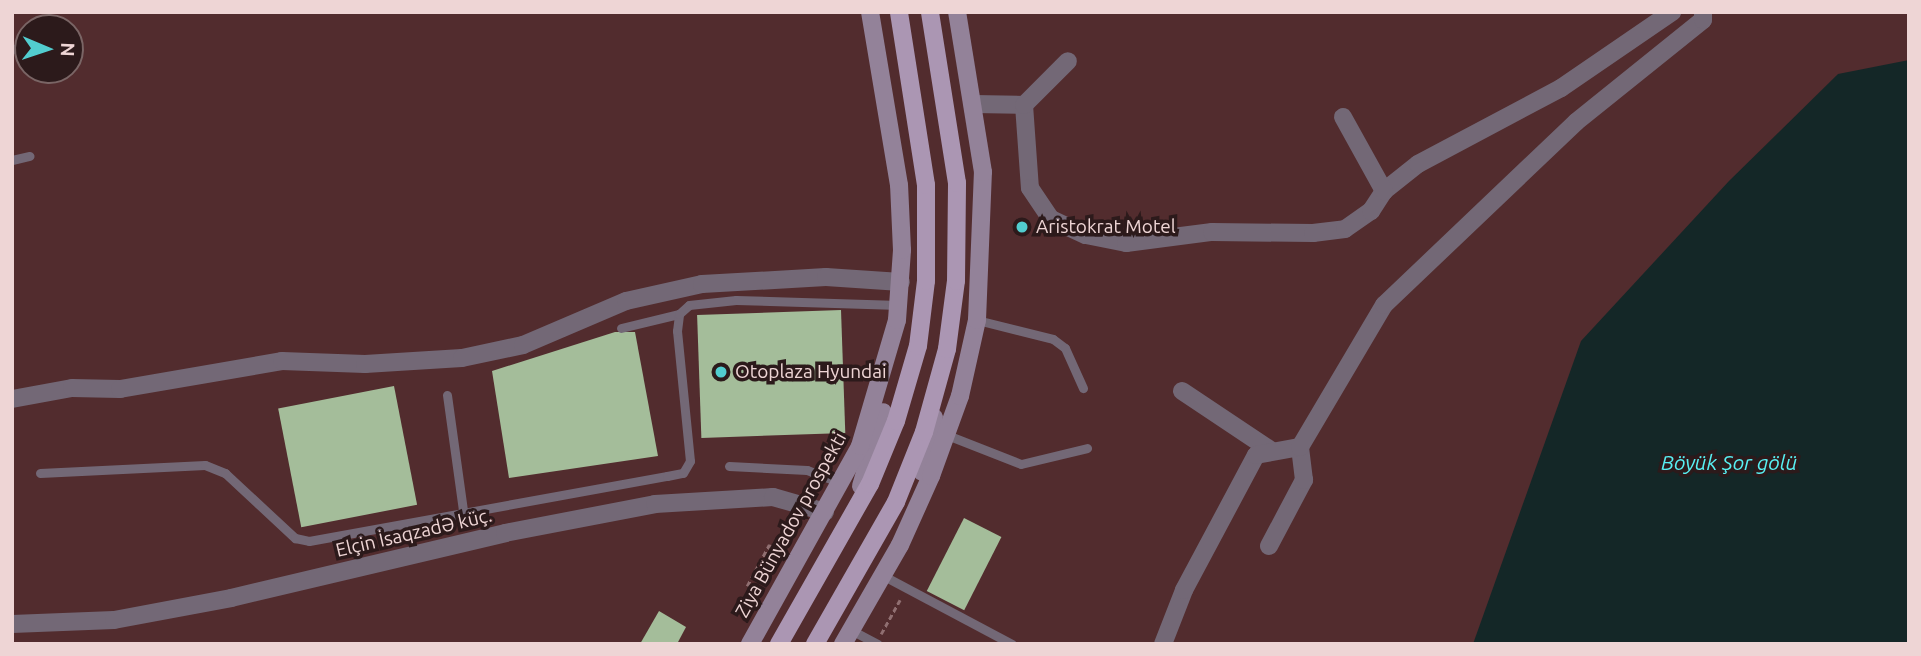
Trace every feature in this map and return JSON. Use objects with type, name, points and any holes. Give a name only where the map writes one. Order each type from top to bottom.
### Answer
[{"type":"main road","name":"Ziya Bünyadov prospekti","points":[[750,644],[841,483],[872,415],[899,305],[899,185],[870,12]]},
{"type":"main road","points":[[779,644],[845,532],[896,421],[918,346],[926,281],[926,184],[899,12]]},
{"type":"main road","points":[[900,545],[928,453],[953,315],[958,215],[952,140],[930,12]]},
{"type":"main road","points":[[845,640],[886,583],[947,435],[977,320],[984,216],[974,104],[957,12]]},
{"type":"main road","points":[[845,532],[888,391],[899,305]]},
{"type":"main road","points":[[815,644],[896,502],[939,384]]},
{"type":"street","points":[[1024,105],[1030,188],[1051,219],[1086,235],[1126,243],[1212,232],[1313,233],[1345,229],[1371,211],[1384,191],[1450,144],[1561,88],[1672,12]]},
{"type":"street","points":[[1164,644],[1184,590],[1237,485],[1256,455],[1272,451],[1288,452],[1300,447],[1384,305],[1414,272],[1576,122],[1703,20],[1703,12]]},
{"type":"street","points":[[974,104],[1024,105],[1068,61]]},
{"type":"street","points":[[1343,117],[1384,191]]},
{"type":"street","points":[[12,399],[72,388],[120,389],[282,361],[365,364],[461,358],[523,345],[626,301],[702,284],[826,277],[901,282]]},
{"type":"street","points":[[1182,391],[1272,451]]},
{"type":"street","points":[[1269,545],[1304,480],[1300,447]]},
{"type":"street","name":"Elçin İsaqzadə küç.","points":[[12,624],[114,620],[231,598],[505,533],[655,504],[773,497],[825,512]]},
{"type":"lane","points":[[12,160],[30,156]]},
{"type":"lane","points":[[621,328],[678,314],[689,304],[736,300],[899,305]]},
{"type":"lane","points":[[40,473],[205,465],[225,473],[295,538],[309,541],[683,473],[690,461],[678,314]]},
{"type":"lane","points":[[977,320],[1053,339],[1065,348],[1083,388]]},
{"type":"lane","points":[[447,394],[463,511]]},
{"type":"lane","points":[[947,435],[1021,464],[1087,448]]},
{"type":"lane","points":[[729,466],[807,470],[841,483]]},
{"type":"lane","points":[[886,583],[1012,644]]},
{"type":"lane","points":[[845,640],[876,643]]},
{"type":"path","points":[[747,586],[769,545]]},
{"type":"path","points":[[876,643],[901,598],[886,583]]},
{"type":"water","name":"Böyük Şor gölü","points":[[1909,60],[1909,644],[1473,644],[1581,341],[1729,181],[1838,74]]},
{"type":"building","points":[[841,310],[845,433],[701,438],[697,315]]},
{"type":"building","points":[[615,332],[635,332],[658,456],[509,478],[492,371]]},
{"type":"building","points":[[394,386],[417,505],[301,527],[278,409]]},
{"type":"building","points":[[964,518],[1001,537],[964,610],[927,591]]},
{"type":"building","points":[[659,611],[686,627],[677,644],[640,644]]},
{"type":"place","name":"Aristokrat Motel","points":[[1022,227]]},
{"type":"place","name":"Otoplaza Hyundai","points":[[721,372]]}]
